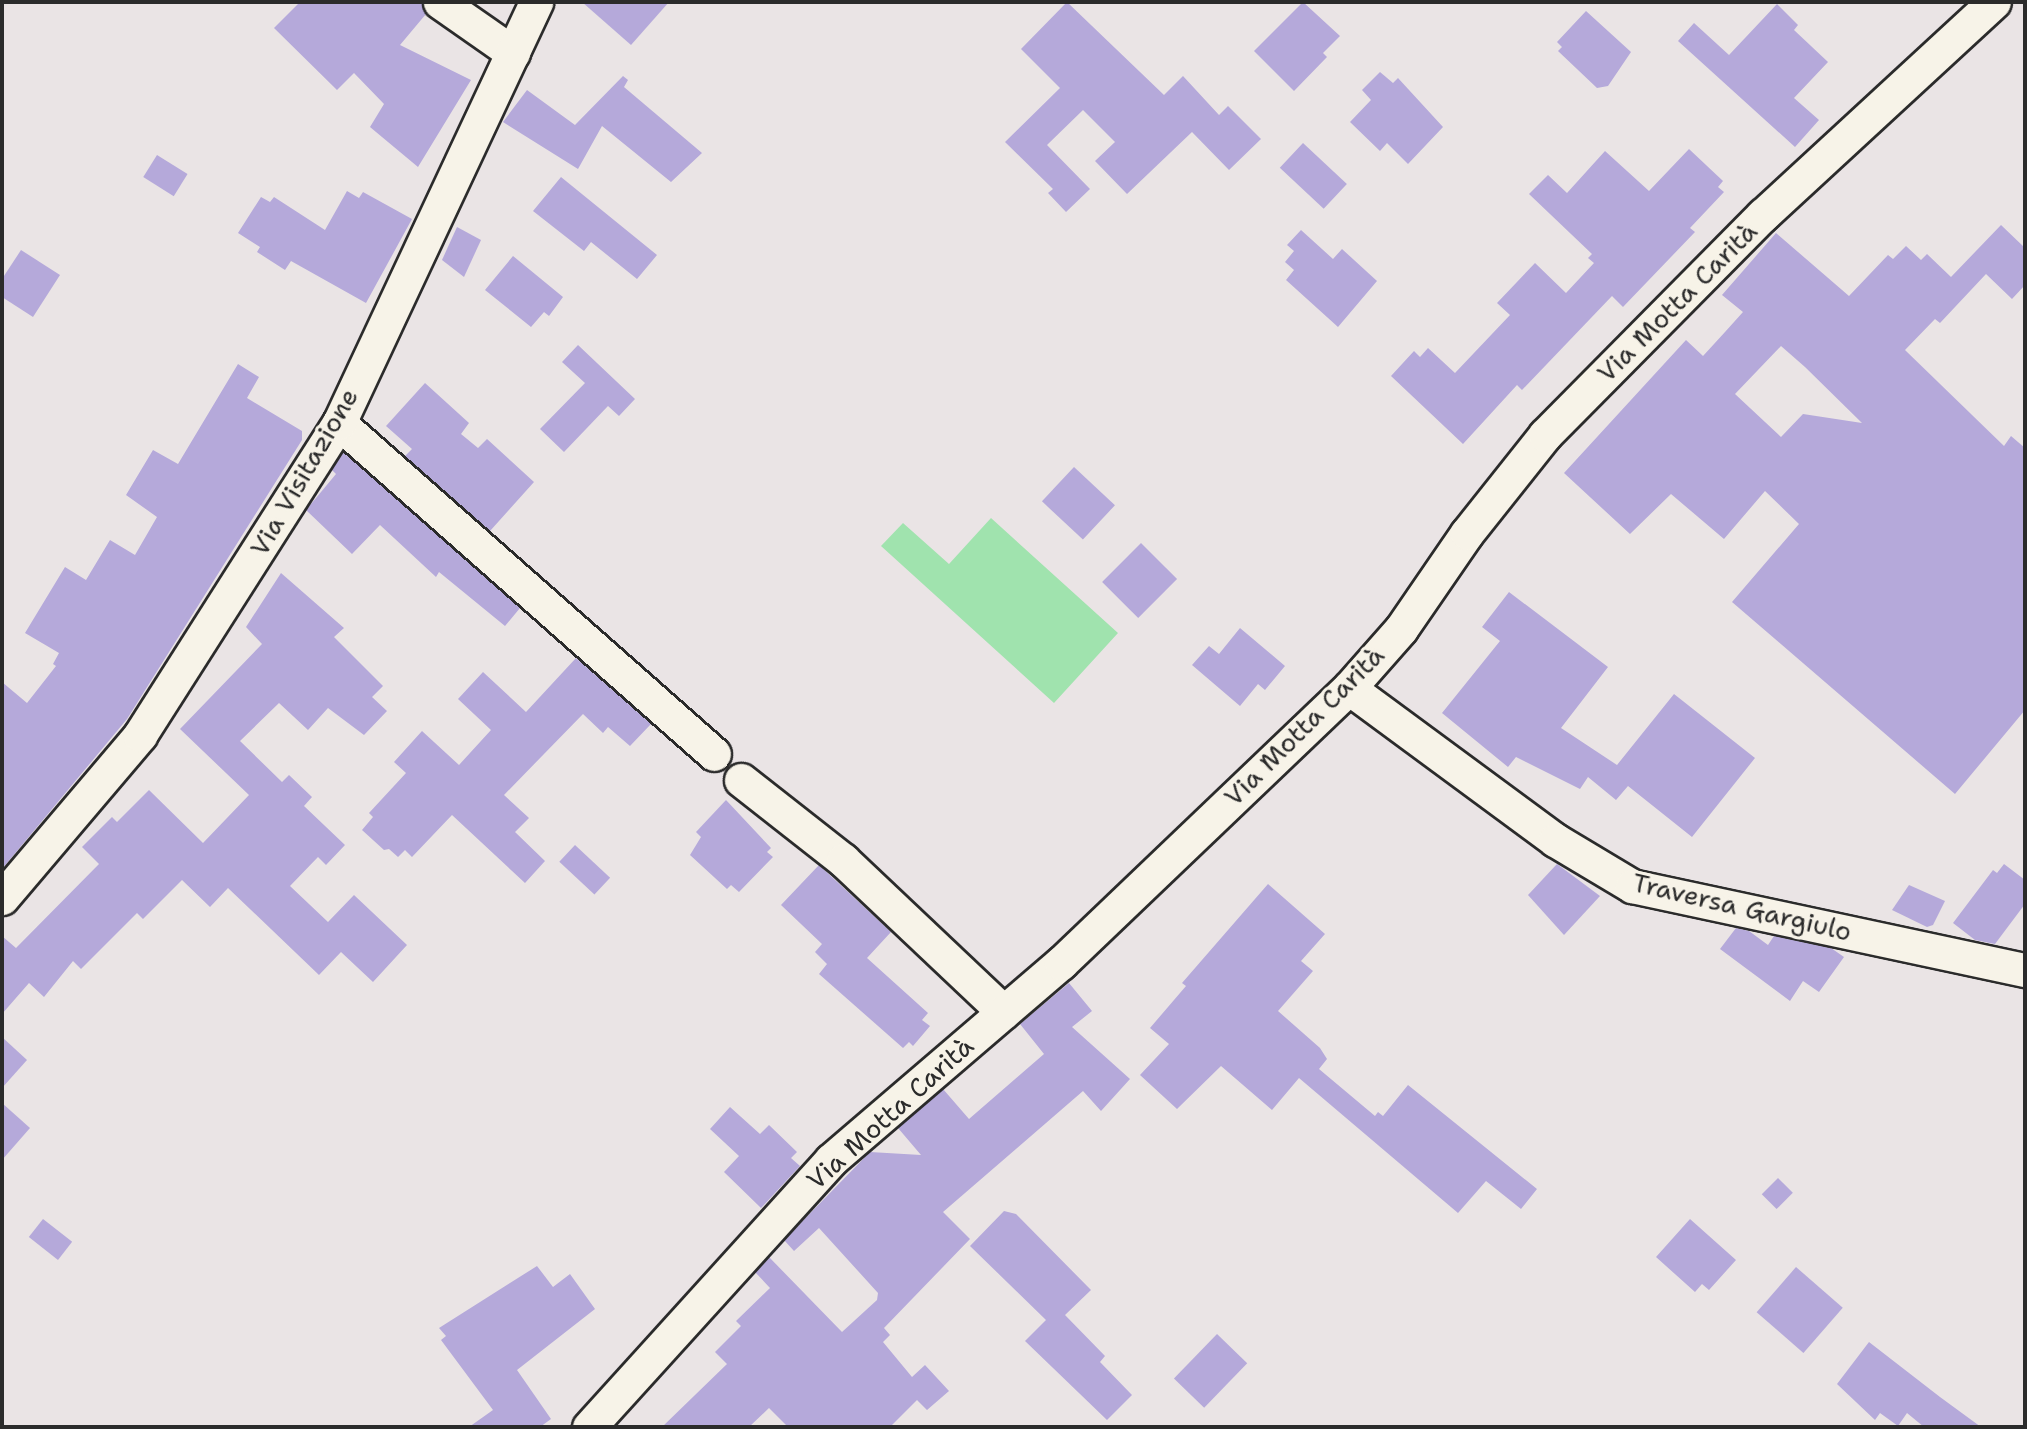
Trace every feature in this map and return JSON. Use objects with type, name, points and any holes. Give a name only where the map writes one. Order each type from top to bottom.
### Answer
[{"type":"street","points":[[440,2],[513,53]]},
{"type":"street","name":"Via Visitazione","points":[[2,898],[140,735],[338,423],[536,2]]},
{"type":"street","name":"Via Motta Carità","points":[[589,1427],[831,1160],[1004,1012],[1349,688],[1401,629],[1467,533],[1545,435],[1763,215],[1994,2]]},
{"type":"street","points":[[338,423],[714,754]]},
{"type":"street","name":"Traversa Gargiulo","points":[[1349,688],[1555,840],[1632,886],[2025,970]]},
{"type":"street","points":[[741,780],[843,860],[1004,1012]]},
{"type":"green space","points":[[991,518],[1118,633],[1054,703],[881,546],[903,523],[949,564]]},
{"type":"building","points":[[300,2],[421,2],[426,14],[400,45],[471,80],[418,167],[370,127],[384,104],[354,73],[337,90],[274,28]]},
{"type":"building","points":[[582,2],[669,2],[631,45]]},
{"type":"building","points":[[1067,2],[1164,95],[1183,76],[1219,115],[1228,106],[1261,139],[1229,170],[1192,132],[1127,194],[1095,161],[1115,142],[1083,110],[1047,145],[1090,189],[1066,212],[1048,193],[1053,189],[1005,142],[1060,88],[1021,49]]},
{"type":"building","points":[[1303,2],[1340,36],[1323,53],[1327,57],[1294,91],[1254,51]]},
{"type":"building","points":[[1777,4],[1798,25],[1794,30],[1828,62],[1794,98],[1819,120],[1795,147],[1678,41],[1694,23],[1729,55]]},
{"type":"building","points":[[1586,11],[1631,52],[1608,86],[1597,88],[1558,51],[1562,47],[1557,42]]},
{"type":"building","points":[[1380,72],[1393,83],[1398,78],[1443,127],[1408,164],[1387,143],[1380,151],[1350,122],[1371,100],[1362,90]]},
{"type":"building","points":[[623,76],[628,80],[624,87],[702,153],[671,182],[602,126],[578,169],[503,122],[527,90],[575,125]]},
{"type":"building","points":[[1303,143],[1347,184],[1324,209],[1280,168]]},
{"type":"building","points":[[1689,149],[1723,181],[1718,187],[1724,192],[1690,228],[1695,232],[1623,307],[1612,296],[1522,390],[1517,385],[1463,444],[1391,376],[1414,351],[1420,357],[1428,348],[1455,373],[1510,315],[1497,303],[1535,263],[1566,293],[1594,263],[1588,258],[1592,254],[1529,194],[1548,175],[1567,193],[1605,151],[1649,191]]},
{"type":"building","points":[[157,155],[188,174],[174,196],[143,177]]},
{"type":"building","points":[[561,177],[657,255],[637,279],[591,242],[584,251],[533,211]]},
{"type":"building","points":[[347,191],[359,198],[363,192],[412,219],[366,303],[291,261],[285,270],[257,252],[260,247],[238,233],[261,197],[270,202],[274,197],[325,230]]},
{"type":"building","points":[[2001,225],[2025,248],[2025,285],[2012,299],[1986,274],[1940,323],[1935,319],[1905,350],[2004,446],[2011,436],[2025,448],[2025,710],[1955,794],[1732,602],[1799,524],[1765,491],[1724,539],[1671,494],[1630,534],[1564,473],[1686,340],[1703,356],[1743,312],[1722,295],[1776,233],[1849,296],[1888,255],[1893,259],[1906,246],[1921,260],[1927,254],[1951,277]],"holes":[[[1781,346],[1862,423],[1803,414],[1781,437],[1735,394]]]},
{"type":"building","points":[[457,227],[481,240],[464,277],[442,260]]},
{"type":"building","points":[[1301,230],[1333,259],[1342,249],[1377,281],[1338,327],[1286,280],[1294,270],[1285,262],[1294,251],[1287,245]]},
{"type":"building","points":[[21,250],[60,275],[33,317],[2,297],[2,279]]},
{"type":"building","points":[[513,256],[563,297],[549,316],[544,312],[531,327],[485,290]]},
{"type":"building","points":[[578,345],[635,399],[619,416],[608,406],[564,452],[540,429],[585,383],[562,362]]},
{"type":"building","points":[[238,364],[259,377],[247,398],[302,431],[302,440],[127,719],[2,869],[2,682],[27,703],[56,666],[53,664],[59,653],[25,633],[65,567],[86,580],[110,540],[135,555],[157,517],[126,495],[153,450],[178,464]]},
{"type":"building","points":[[425,383],[469,423],[461,434],[478,448],[487,439],[534,482],[490,531],[405,456],[412,449],[386,426]]},
{"type":"building","points":[[343,452],[520,608],[505,626],[439,572],[436,577],[380,525],[352,554],[306,510],[336,474],[332,470]]},
{"type":"building","points":[[1074,467],[1115,505],[1083,540],[1042,501]]},
{"type":"building","points":[[1141,543],[1177,579],[1138,618],[1102,582]]},
{"type":"building","points":[[281,573],[344,628],[334,637],[383,686],[372,697],[387,711],[364,735],[328,708],[308,730],[279,703],[240,741],[282,782],[289,775],[312,797],[304,806],[345,845],[326,865],[318,857],[290,886],[328,922],[354,895],[407,945],[373,982],[341,952],[319,975],[228,888],[210,907],[182,880],[143,919],[137,913],[81,969],[73,961],[44,997],[29,983],[2,1014],[2,936],[16,948],[99,864],[82,847],[112,817],[117,822],[149,790],[203,843],[249,795],[180,729],[262,644],[246,627]]},
{"type":"building","points":[[1509,592],[1608,667],[1561,728],[1617,765],[1674,694],[1755,758],[1692,837],[1628,786],[1616,800],[1588,777],[1580,789],[1516,757],[1508,767],[1442,713],[1500,641],[1482,627]]},
{"type":"building","points":[[1240,628],[1285,666],[1265,690],[1258,684],[1240,706],[1192,665],[1209,646],[1219,654]]},
{"type":"building","points":[[576,658],[651,724],[630,746],[608,727],[603,733],[583,714],[504,795],[529,818],[515,832],[545,861],[525,883],[452,815],[412,857],[405,850],[398,857],[389,849],[384,850],[362,830],[373,817],[369,813],[406,773],[394,762],[422,731],[459,765],[491,730],[458,699],[483,672],[526,712]]},
{"type":"building","points":[[726,800],[771,848],[767,852],[773,857],[739,892],[731,885],[727,889],[690,855],[701,837],[696,832]]},
{"type":"building","points":[[575,845],[610,878],[594,895],[559,862]]},
{"type":"building","points":[[1557,864],[1600,896],[1564,935],[1528,895]]},
{"type":"building","points":[[2004,864],[2025,880],[2025,904],[1995,944],[1975,940],[1953,923],[1993,870],[1997,873]]},
{"type":"building","points":[[819,865],[891,932],[867,958],[928,1013],[922,1020],[930,1026],[913,1046],[909,1042],[903,1048],[819,974],[827,964],[815,952],[822,944],[781,905]]},
{"type":"building","points":[[1268,884],[1325,934],[1301,961],[1313,971],[1278,1011],[1320,1048],[1327,1059],[1319,1069],[1375,1116],[1378,1112],[1383,1116],[1408,1085],[1537,1189],[1521,1209],[1486,1181],[1458,1213],[1299,1078],[1272,1110],[1221,1066],[1177,1109],[1140,1075],[1169,1044],[1150,1028],[1186,986],[1182,983]]},
{"type":"building","points":[[1909,885],[1945,901],[1933,925],[1927,927],[1892,910]]},
{"type":"building","points":[[1736,928],[1749,931],[1768,945],[1774,936],[1831,948],[1844,957],[1819,992],[1803,981],[1790,1001],[1720,949]]},
{"type":"building","points":[[1069,983],[1092,1011],[1072,1027],[1130,1079],[1101,1111],[1083,1091],[943,1212],[970,1239],[884,1328],[890,1335],[883,1342],[912,1377],[925,1365],[949,1391],[927,1410],[917,1400],[890,1427],[788,1427],[769,1408],[749,1427],[662,1427],[727,1364],[715,1352],[741,1326],[736,1321],[770,1288],[755,1272],[769,1257],[842,1332],[877,1300],[878,1293],[819,1228],[794,1251],[784,1240],[870,1152],[921,1155],[898,1128],[943,1089],[969,1119],[1044,1054],[1020,1024]]},
{"type":"building","points":[[2,1037],[27,1060],[2,1088]]},
{"type":"building","points":[[2,1103],[30,1128],[2,1160]]},
{"type":"building","points":[[730,1107],[760,1134],[769,1125],[797,1152],[791,1158],[800,1166],[761,1208],[724,1172],[739,1156],[710,1129]]},
{"type":"building","points":[[1778,1178],[1793,1193],[1777,1209],[1762,1194]]},
{"type":"building","points":[[1004,1211],[1016,1214],[1091,1290],[1065,1315],[1105,1356],[1100,1362],[1132,1395],[1107,1420],[1025,1341],[1046,1320],[970,1246]]},
{"type":"building","points":[[43,1219],[72,1242],[58,1260],[29,1237]]},
{"type":"building","points":[[1690,1219],[1736,1260],[1709,1290],[1702,1284],[1695,1292],[1656,1257]]},
{"type":"building","points":[[537,1266],[553,1287],[570,1274],[595,1309],[517,1370],[551,1419],[540,1427],[469,1427],[493,1410],[441,1340],[446,1336],[439,1328]]},
{"type":"building","points":[[1796,1267],[1843,1308],[1803,1353],[1757,1312]]},
{"type":"building","points":[[1217,1334],[1247,1363],[1204,1408],[1174,1379]]},
{"type":"building","points":[[1869,1342],[1981,1427],[1924,1427],[1907,1413],[1898,1426],[1880,1413],[1875,1420],[1837,1384]]}]
